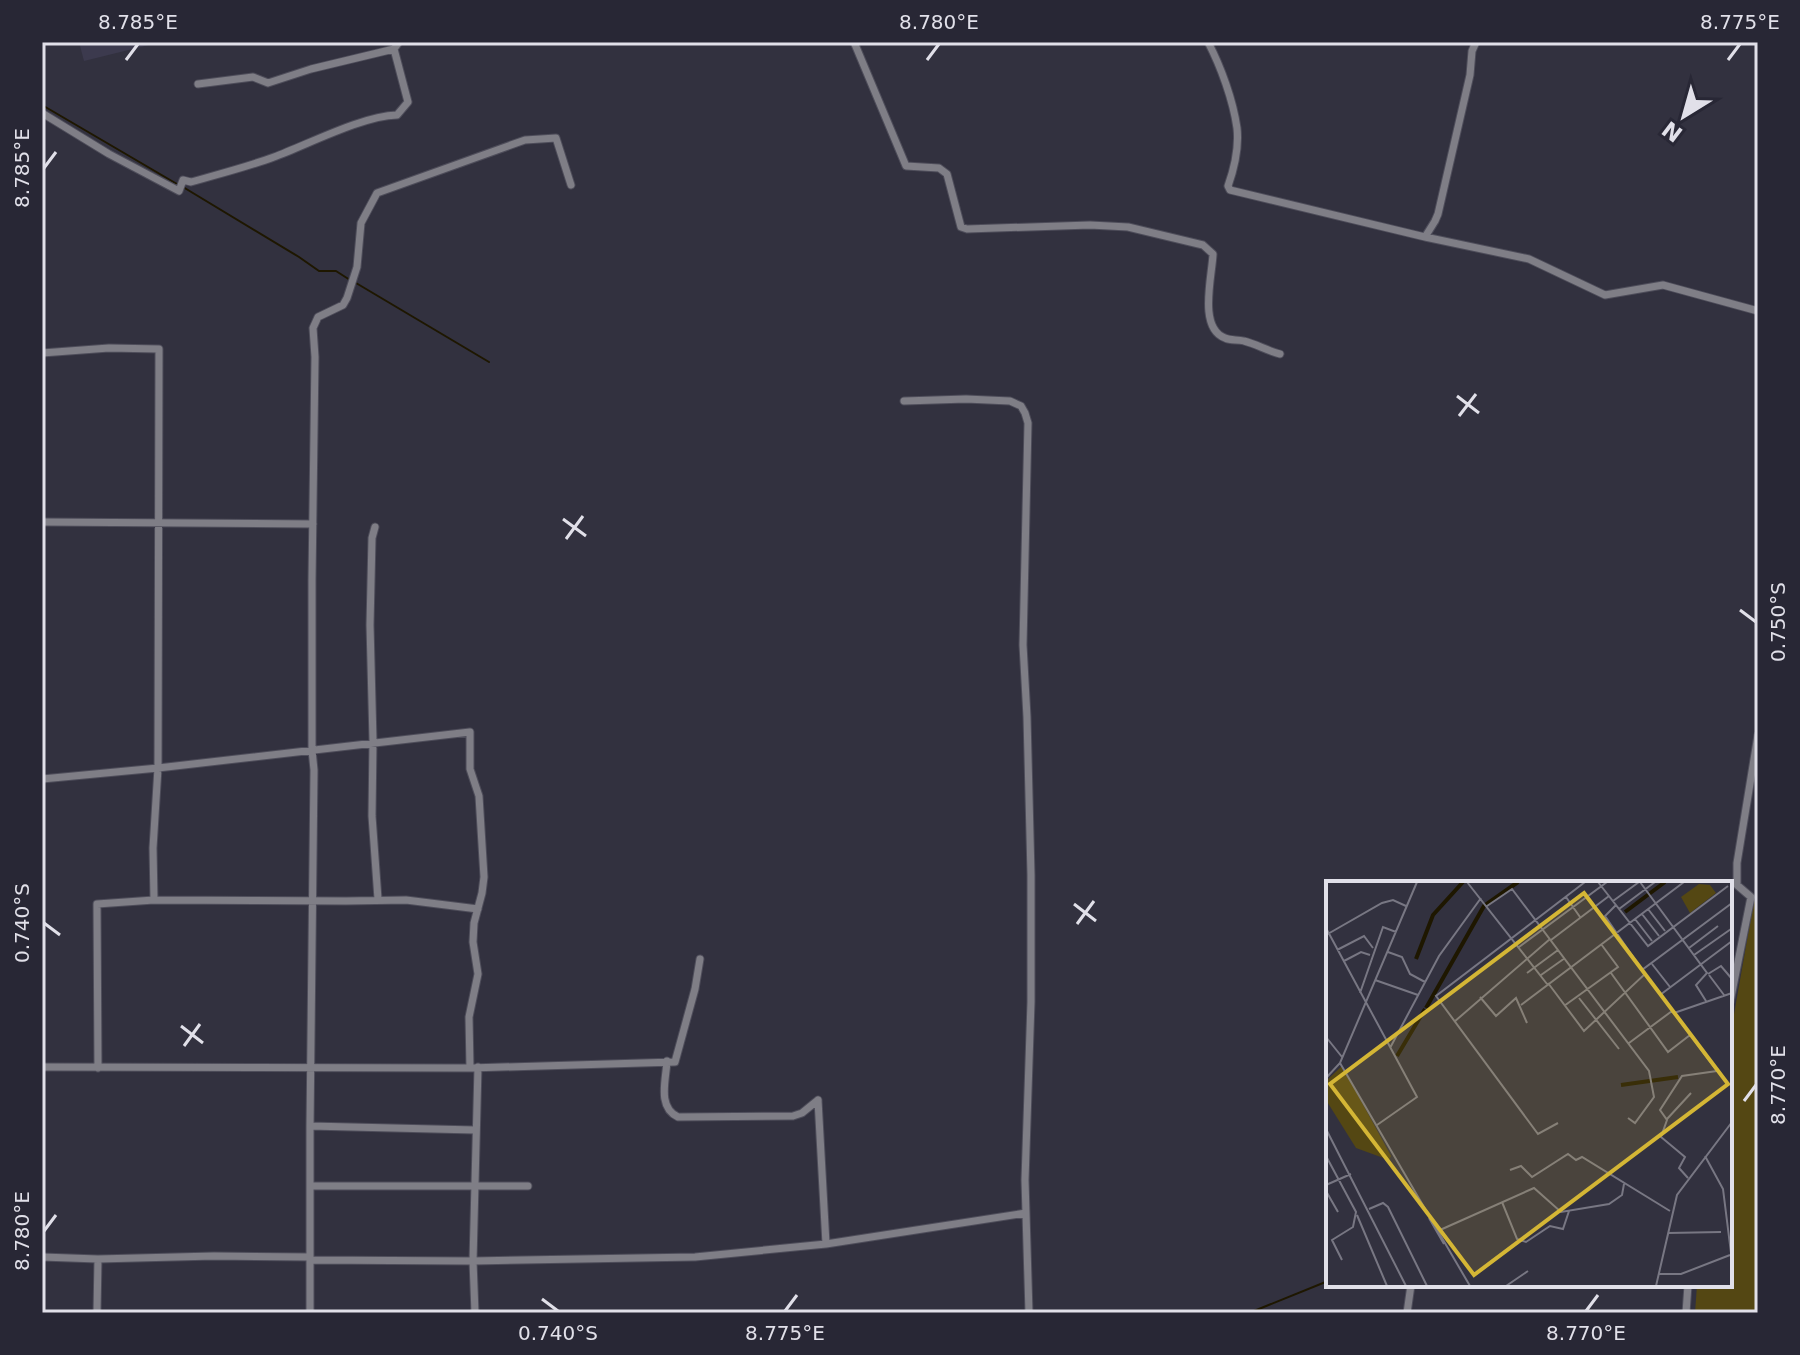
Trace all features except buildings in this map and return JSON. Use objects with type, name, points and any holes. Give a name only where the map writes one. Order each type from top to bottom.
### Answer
[{"type":"street","points":[[854,42],[906,166],[939,168],[947,174],[961,227],[1128,227],[1203,245],[1213,254],[1208,314],[1215,332],[1223,338],[1249,342],[1280,354]]},
{"type":"street","points":[[1208,42],[1219,65],[1237,130],[1228,186],[1230,190],[1529,259],[1605,295],[1663,285],[1758,311]]},
{"type":"street","points":[[1425,237],[1438,214],[1476,42]]},
{"type":"street","points":[[42,113],[133,168],[179,191],[183,180],[191,182],[246,167],[355,125],[397,115],[408,102],[396,46],[268,83],[253,77],[198,84]]},
{"type":"street","points":[[310,1313],[313,328],[318,317],[343,305],[359,254],[361,223],[377,193],[525,140],[556,138],[571,185]]},
{"type":"street","points":[[42,353],[109,348],[159,349],[158,768],[153,848],[154,900]]},
{"type":"street","points":[[904,401],[1010,401],[1021,406],[1028,423],[1023,645],[1030,802],[1031,1002],[1025,1180],[1029,1313]]},
{"type":"street","points":[[42,522],[313,524]]},
{"type":"street","points":[[375,527],[372,538],[370,625],[372,816],[378,899]]},
{"type":"street","points":[[42,779],[470,732],[470,769],[479,796],[484,877],[474,923],[473,942],[478,974],[469,1017],[474,1068],[475,1313]]},
{"type":"street","points":[[1732,992],[1751,897],[1737,885],[1737,863],[1758,735]]},
{"type":"street","points":[[98,1068],[97,904],[154,900],[378,899],[435,902],[478,909]]},
{"type":"street","points":[[42,1067],[474,1068],[675,1062],[700,959]]},
{"type":"street","points":[[667,1061],[664,1103],[670,1113],[678,1117],[793,1116],[818,1100],[826,1244]]},
{"type":"street","points":[[310,1126],[475,1130]]},
{"type":"street","points":[[311,1186],[528,1186]]},
{"type":"street","points":[[42,1257],[214,1256],[473,1261],[695,1257],[826,1244],[1026,1213]]},
{"type":"street","points":[[97,1313],[98,1259]]},
{"type":"street","points":[[1405,1313],[1411,1287]]},
{"type":"street","points":[[1686,1313],[1688,1287]]},
{"type":"shaded area","points":[[79,42],[161,42],[84,61]]},
{"type":"shaded area","points":[[1758,878],[1758,1313],[1695,1313],[1697,1287],[1732,1287],[1732,1026]]},
{"type":"waterway","points":[[42,105],[177,184]]},
{"type":"waterway","points":[[183,187],[319,271],[336,271],[350,280]]},
{"type":"waterway","points":[[356,283],[489,362]]},
{"type":"waterway","points":[[1249,1313],[1326,1282]]}]
